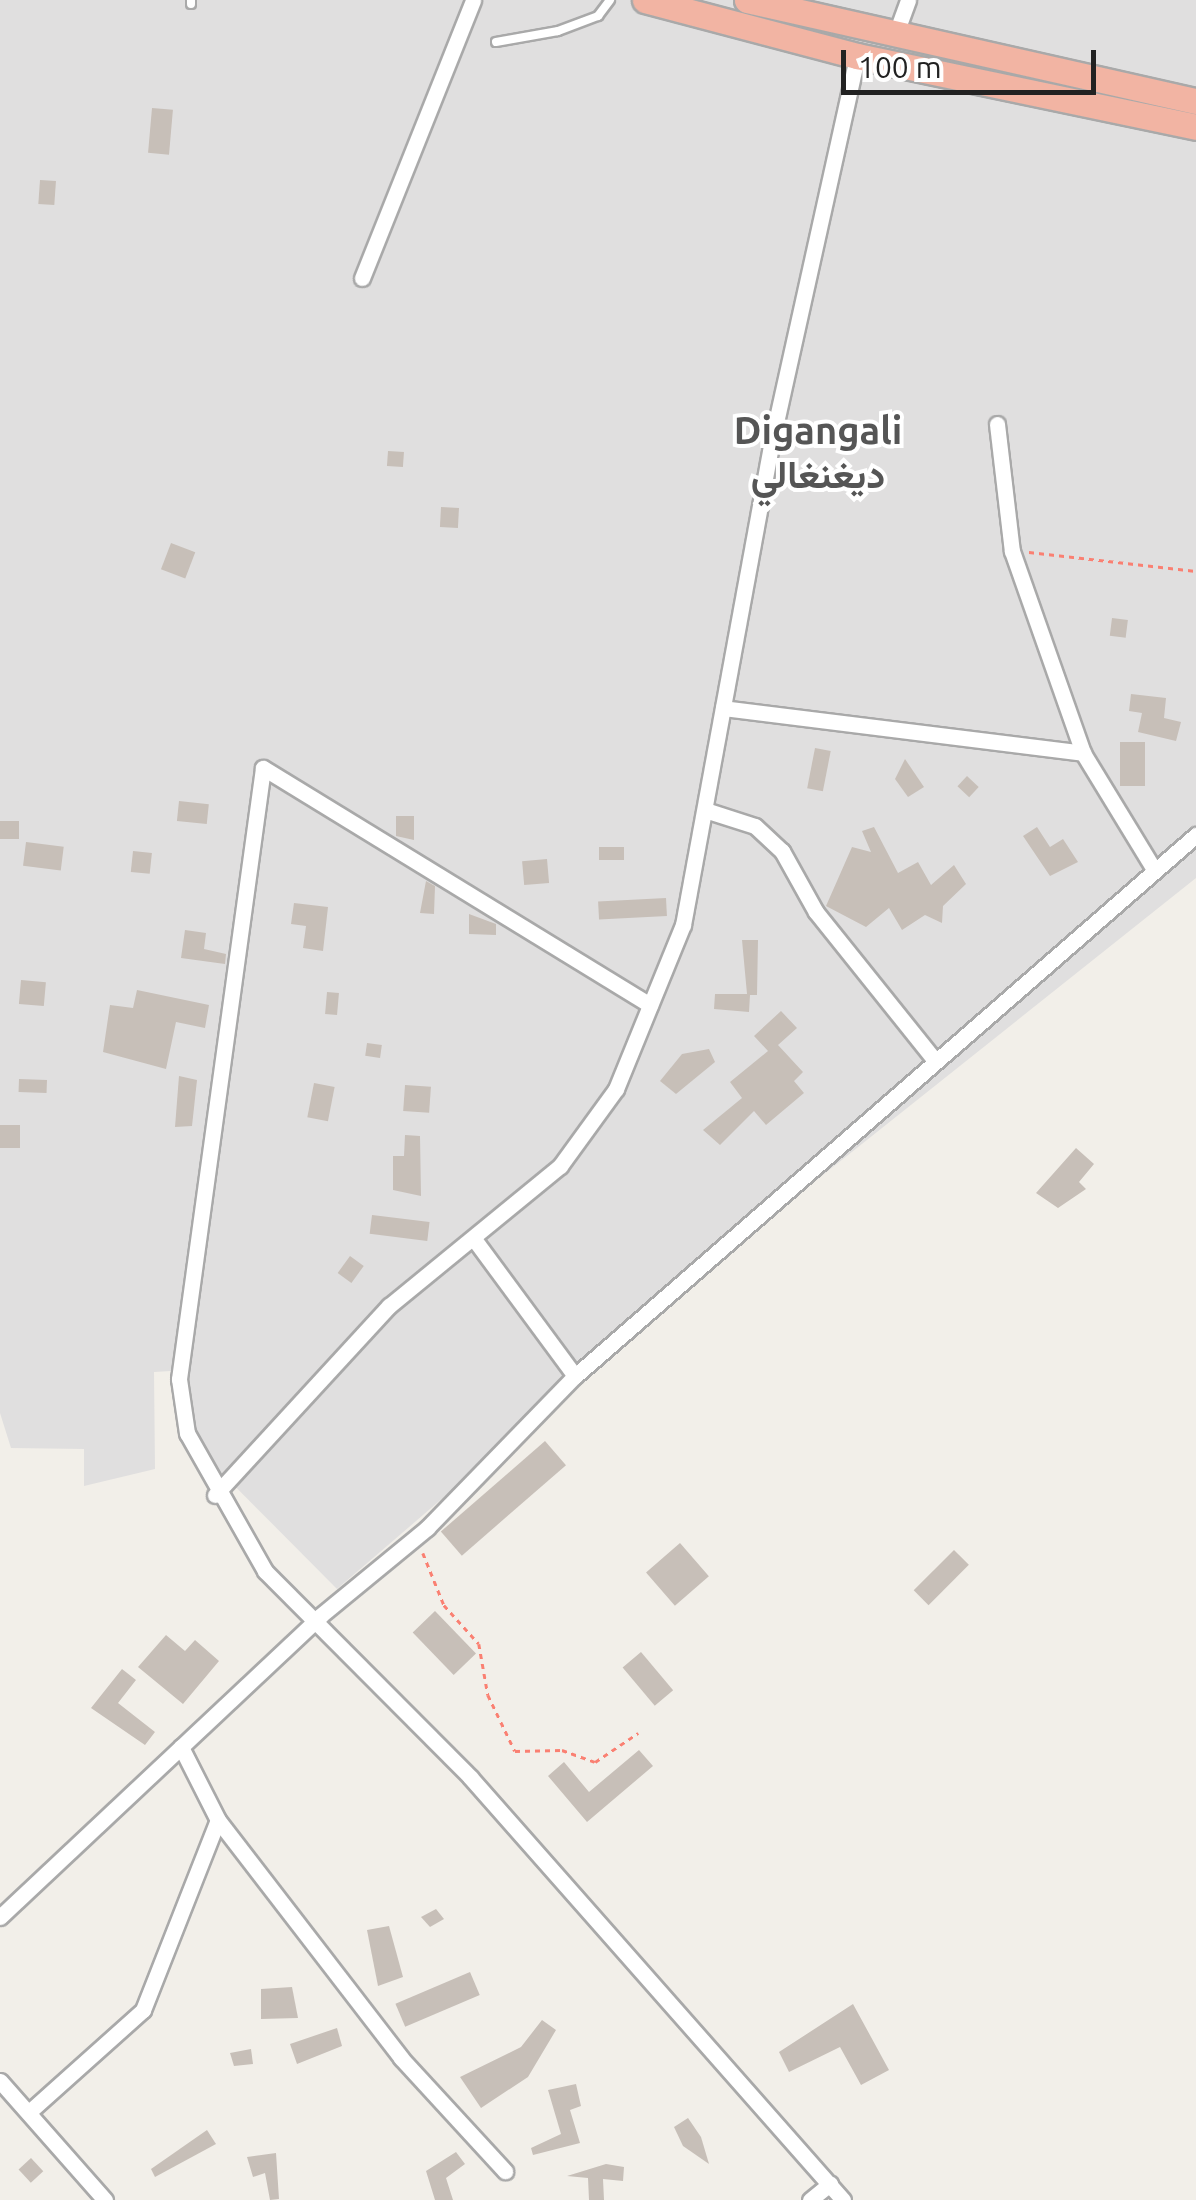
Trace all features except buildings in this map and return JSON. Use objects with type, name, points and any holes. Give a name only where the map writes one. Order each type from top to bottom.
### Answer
[{"type":"highway","points":[[645,0],[856,56],[1196,127]]},
{"type":"highway","points":[[746,0],[1196,101]]},
{"type":"street","points":[[362,278],[473,0]]},
{"type":"street","points":[[895,36],[908,0]]},
{"type":"street","points":[[215,1495],[390,1306],[560,1166],[616,1089],[683,925],[723,708],[856,56]]},
{"type":"street","points":[[997,424],[1012,551],[1083,753],[1152,866]]},
{"type":"street","points":[[723,708],[1083,753]]},
{"type":"street","points":[[650,1005],[262,768],[178,1378],[187,1434],[215,1495],[265,1571],[320,1616],[843,2200]]},
{"type":"street","points":[[705,810],[755,826],[782,852],[816,912],[932,1058]]},
{"type":"street","points":[[0,1917],[320,1616],[413,1540],[575,1376],[1152,866],[1192,843]]},
{"type":"street","points":[[474,1239],[575,1376]]},
{"type":"street","points":[[181,1747],[218,1820],[388,2043],[505,2172]]},
{"type":"street","points":[[29,2112],[143,2010],[218,1820]]},
{"type":"street","points":[[0,2081],[105,2200]]},
{"type":"street","points":[[810,2200],[830,2184]]},
{"type":"lane","points":[[496,42],[558,31],[598,16],[610,0]]},
{"type":"path","points":[[1012,551],[1196,571]]},
{"type":"path","points":[[413,1540],[434,1569],[444,1605],[479,1644],[488,1694],[516,1750],[562,1750],[595,1762],[638,1733]]},
{"type":"shaded area","points":[[0,0],[1196,0],[1196,878],[760,1225],[337,1589],[199,1450],[188,1370],[154,1372],[155,1469],[84,1486],[84,1449],[11,1448],[0,1413]]},
{"type":"district","name":"Digangali ديغنغالي","points":[[818,453]]}]
